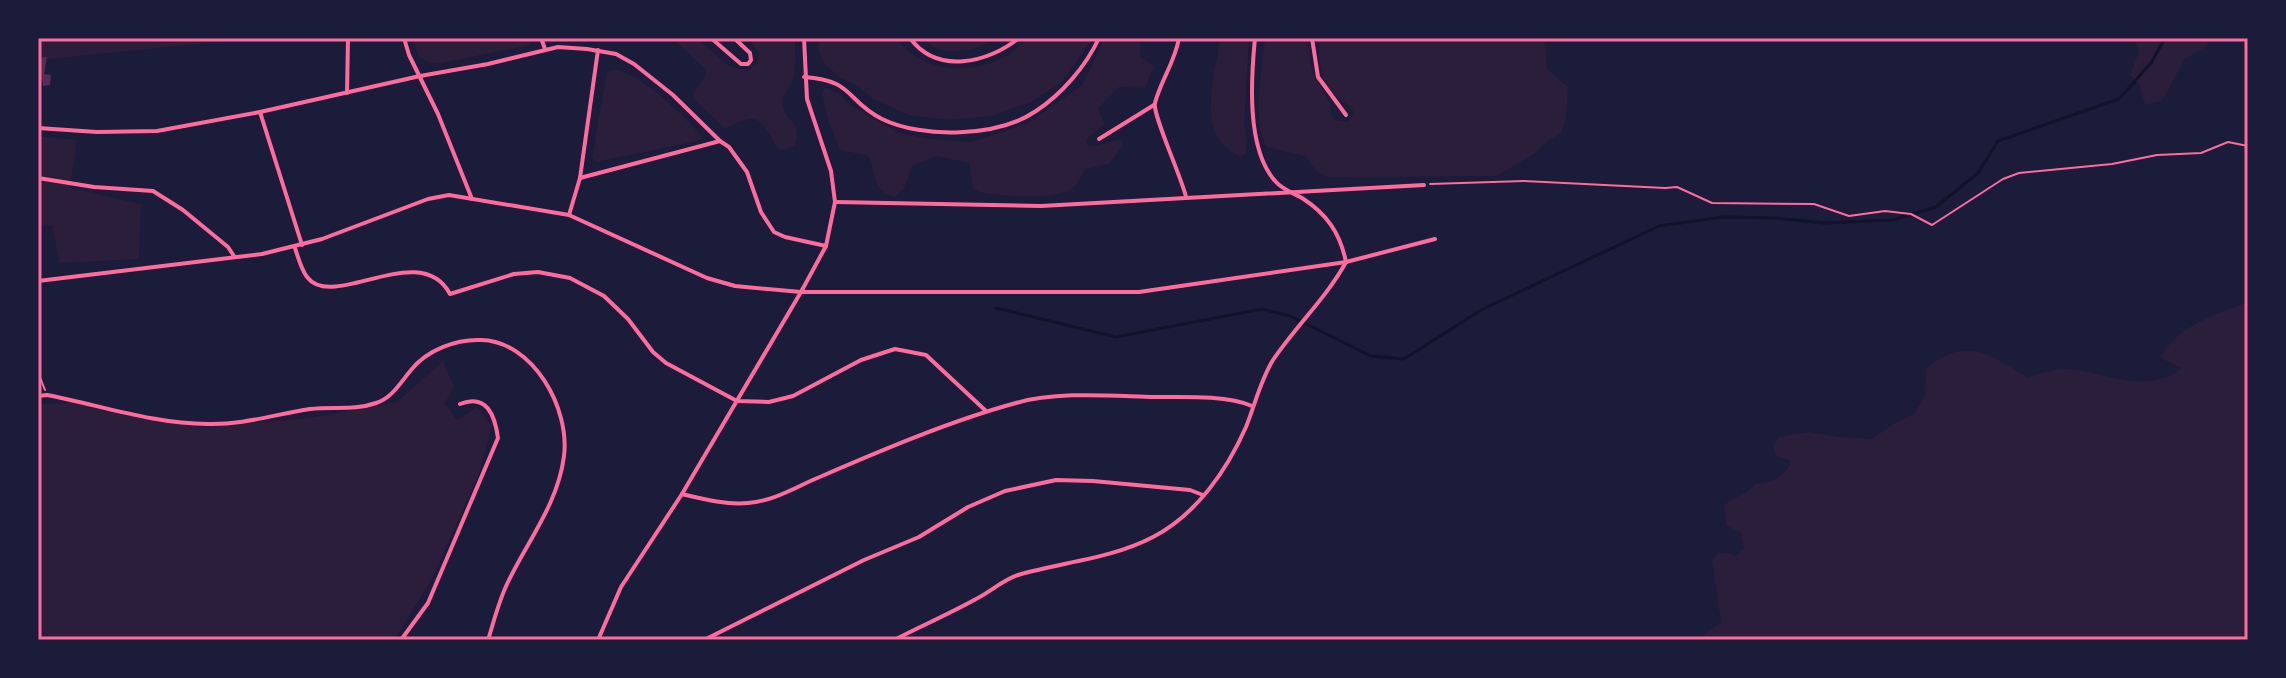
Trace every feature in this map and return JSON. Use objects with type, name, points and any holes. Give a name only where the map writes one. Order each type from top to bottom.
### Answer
[{"type":"street","points":[[347,93],[348,38]]},
{"type":"street","points":[[404,38],[472,199]]},
{"type":"street","points":[[541,38],[545,49]]},
{"type":"street","points":[[711,38],[741,64],[748,64],[750,53],[734,38]]},
{"type":"street","points":[[598,640],[621,587],[682,494],[826,246],[835,202],[831,171],[809,109],[804,77],[804,38]]},
{"type":"street","points":[[910,38],[922,51],[937,58],[957,61],[986,57],[1019,38]]},
{"type":"street","points":[[804,77],[841,85],[875,115],[897,124],[934,131],[970,131],[1015,122],[1036,111],[1074,77],[1099,38]]},
{"type":"street","points":[[1179,38],[1171,69],[1154,105],[1155,116],[1186,197]]},
{"type":"street","points":[[894,640],[1017,576],[1111,552],[1153,537],[1183,516],[1230,459],[1272,361],[1336,280],[1346,262],[1341,242],[1327,218],[1278,184],[1268,172],[1257,144],[1252,89],[1255,38]]},
{"type":"street","points":[[1312,38],[1318,77],[1346,115]]},
{"type":"street","points":[[38,128],[97,132],[157,131],[488,64],[545,49],[598,50],[616,54],[651,76],[729,147],[740,159],[761,212],[774,232],[826,246]]},
{"type":"street","points":[[569,215],[580,178],[598,50]]},
{"type":"street","points":[[1099,139],[1154,105]]},
{"type":"street","points":[[260,112],[302,245]]},
{"type":"street","points":[[580,178],[720,141]]},
{"type":"street","points":[[38,178],[94,187],[153,191],[183,210],[228,247],[234,256]]},
{"type":"street","points":[[835,202],[1041,206],[1424,185]]},
{"type":"street","points":[[38,281],[262,254],[302,245],[428,199],[449,195],[569,215],[707,278],[735,286],[801,292],[1139,292],[1346,262],[1435,239]]},
{"type":"street","points":[[294,247],[307,277],[331,287],[418,271],[438,278],[450,294],[514,274],[538,272],[570,278],[604,296],[666,363],[737,401],[769,402],[793,396],[861,360],[895,349],[926,355],[986,411]]},
{"type":"street","points":[[38,396],[47,395],[167,419],[233,424],[312,409],[359,408],[379,402],[418,363],[440,349],[460,341],[505,344],[545,381],[557,402],[564,423],[565,441],[561,472],[549,508],[506,585],[488,640]]},
{"type":"street","points":[[682,494],[726,503],[746,504],[770,499],[822,475],[986,411],[1020,401],[1111,396],[1233,401],[1252,406]]},
{"type":"street","points":[[401,640],[428,603],[498,438],[493,413],[487,406],[473,401],[460,404]]},
{"type":"street","points":[[704,640],[864,560],[919,537],[968,507],[1005,491],[1056,480],[1190,490],[1203,495]]},
{"type":"path","points":[[1424,185],[1524,181],[1677,187],[1712,203],[1814,204],[1849,216],[1885,211],[1911,214],[1932,225],[2003,179],[2019,173],[2112,164],[2157,155],[2201,153],[2228,142],[2248,146]]},
{"type":"path","points":[[38,372],[47,395]]},
{"type":"shaded area","points":[[38,38],[257,38],[38,60]]},
{"type":"shaded area","points":[[413,38],[530,38],[530,45],[429,63],[418,56]]},
{"type":"shaded area","points":[[672,38],[696,38],[729,66],[747,71],[757,64],[759,53],[749,38],[795,38],[794,77],[783,102],[784,111],[796,127],[795,145],[778,149],[762,124],[752,119],[726,129],[693,99],[706,70]]},
{"type":"shaded area","points":[[817,38],[896,38],[920,59],[934,65],[965,68],[996,61],[1030,38],[1093,38],[1061,83],[1031,102],[991,116],[949,120],[909,115],[873,99],[825,64]]},
{"type":"shaded area","points":[[923,38],[996,38],[969,50],[948,51],[930,45]]},
{"type":"shaded area","points":[[1104,38],[1140,38],[1140,57],[1154,66],[1145,88],[1119,87],[1098,108],[1104,124],[1086,140],[1087,145],[1092,146],[1117,140],[1122,140],[1123,145],[1109,164],[1086,169],[1076,185],[1062,193],[1026,196],[979,192],[973,188],[969,163],[937,156],[913,165],[904,188],[895,197],[879,187],[870,158],[840,150],[828,120],[822,93],[826,88],[898,133],[971,142],[1027,124],[1078,88],[1084,82]]},
{"type":"shaded area","points":[[1220,38],[1249,38],[1244,125],[1247,142],[1246,154],[1240,156],[1225,147],[1216,134],[1212,120],[1212,86]]},
{"type":"shaded area","points":[[1265,38],[1307,38],[1312,71],[1330,103],[1332,116],[1335,120],[1348,122],[1354,113],[1330,90],[1323,76],[1319,38],[1544,38],[1547,69],[1568,87],[1566,119],[1561,133],[1497,176],[1327,177],[1316,171],[1305,156],[1267,147],[1262,138],[1259,95]]},
{"type":"shaded area","points":[[2134,38],[2213,38],[2185,59],[2162,101],[2145,105],[2139,83],[2130,75],[2139,51]]},
{"type":"shaded area","points":[[613,70],[648,86],[703,138],[596,162],[592,157],[607,72]]},
{"type":"shaded area","points":[[38,136],[77,140],[70,188],[141,204],[139,259],[59,263],[53,225],[38,227]]},
{"type":"shaded area","points":[[2248,302],[2248,640],[1697,640],[1721,622],[1712,560],[1718,553],[1736,556],[1744,549],[1741,533],[1726,525],[1724,505],[1755,484],[1772,480],[1786,471],[1791,461],[1776,455],[1773,446],[1778,437],[1809,432],[1872,439],[1915,413],[1925,395],[1927,368],[1954,352],[1978,352],[2027,377],[2066,369],[2142,382],[2169,376],[2182,368],[2160,358],[2177,337],[2198,322]]},
{"type":"shaded area","points":[[443,361],[454,387],[445,403],[457,420],[477,407],[492,426],[479,474],[432,579],[394,640],[38,640],[38,404],[70,403],[204,427],[310,418],[397,402]]},
{"type":"building","points":[[47,57],[44,74],[51,75],[50,85],[43,86],[42,80],[38,80],[38,58]]},
{"type":"waterway","points":[[996,308],[1116,337],[1262,309],[1290,316],[1371,356],[1404,359],[1481,310],[1659,226],[1723,217],[1824,223],[1893,220],[1936,207],[1978,173],[1998,141],[2119,99],[2151,63],[2165,38]]}]
